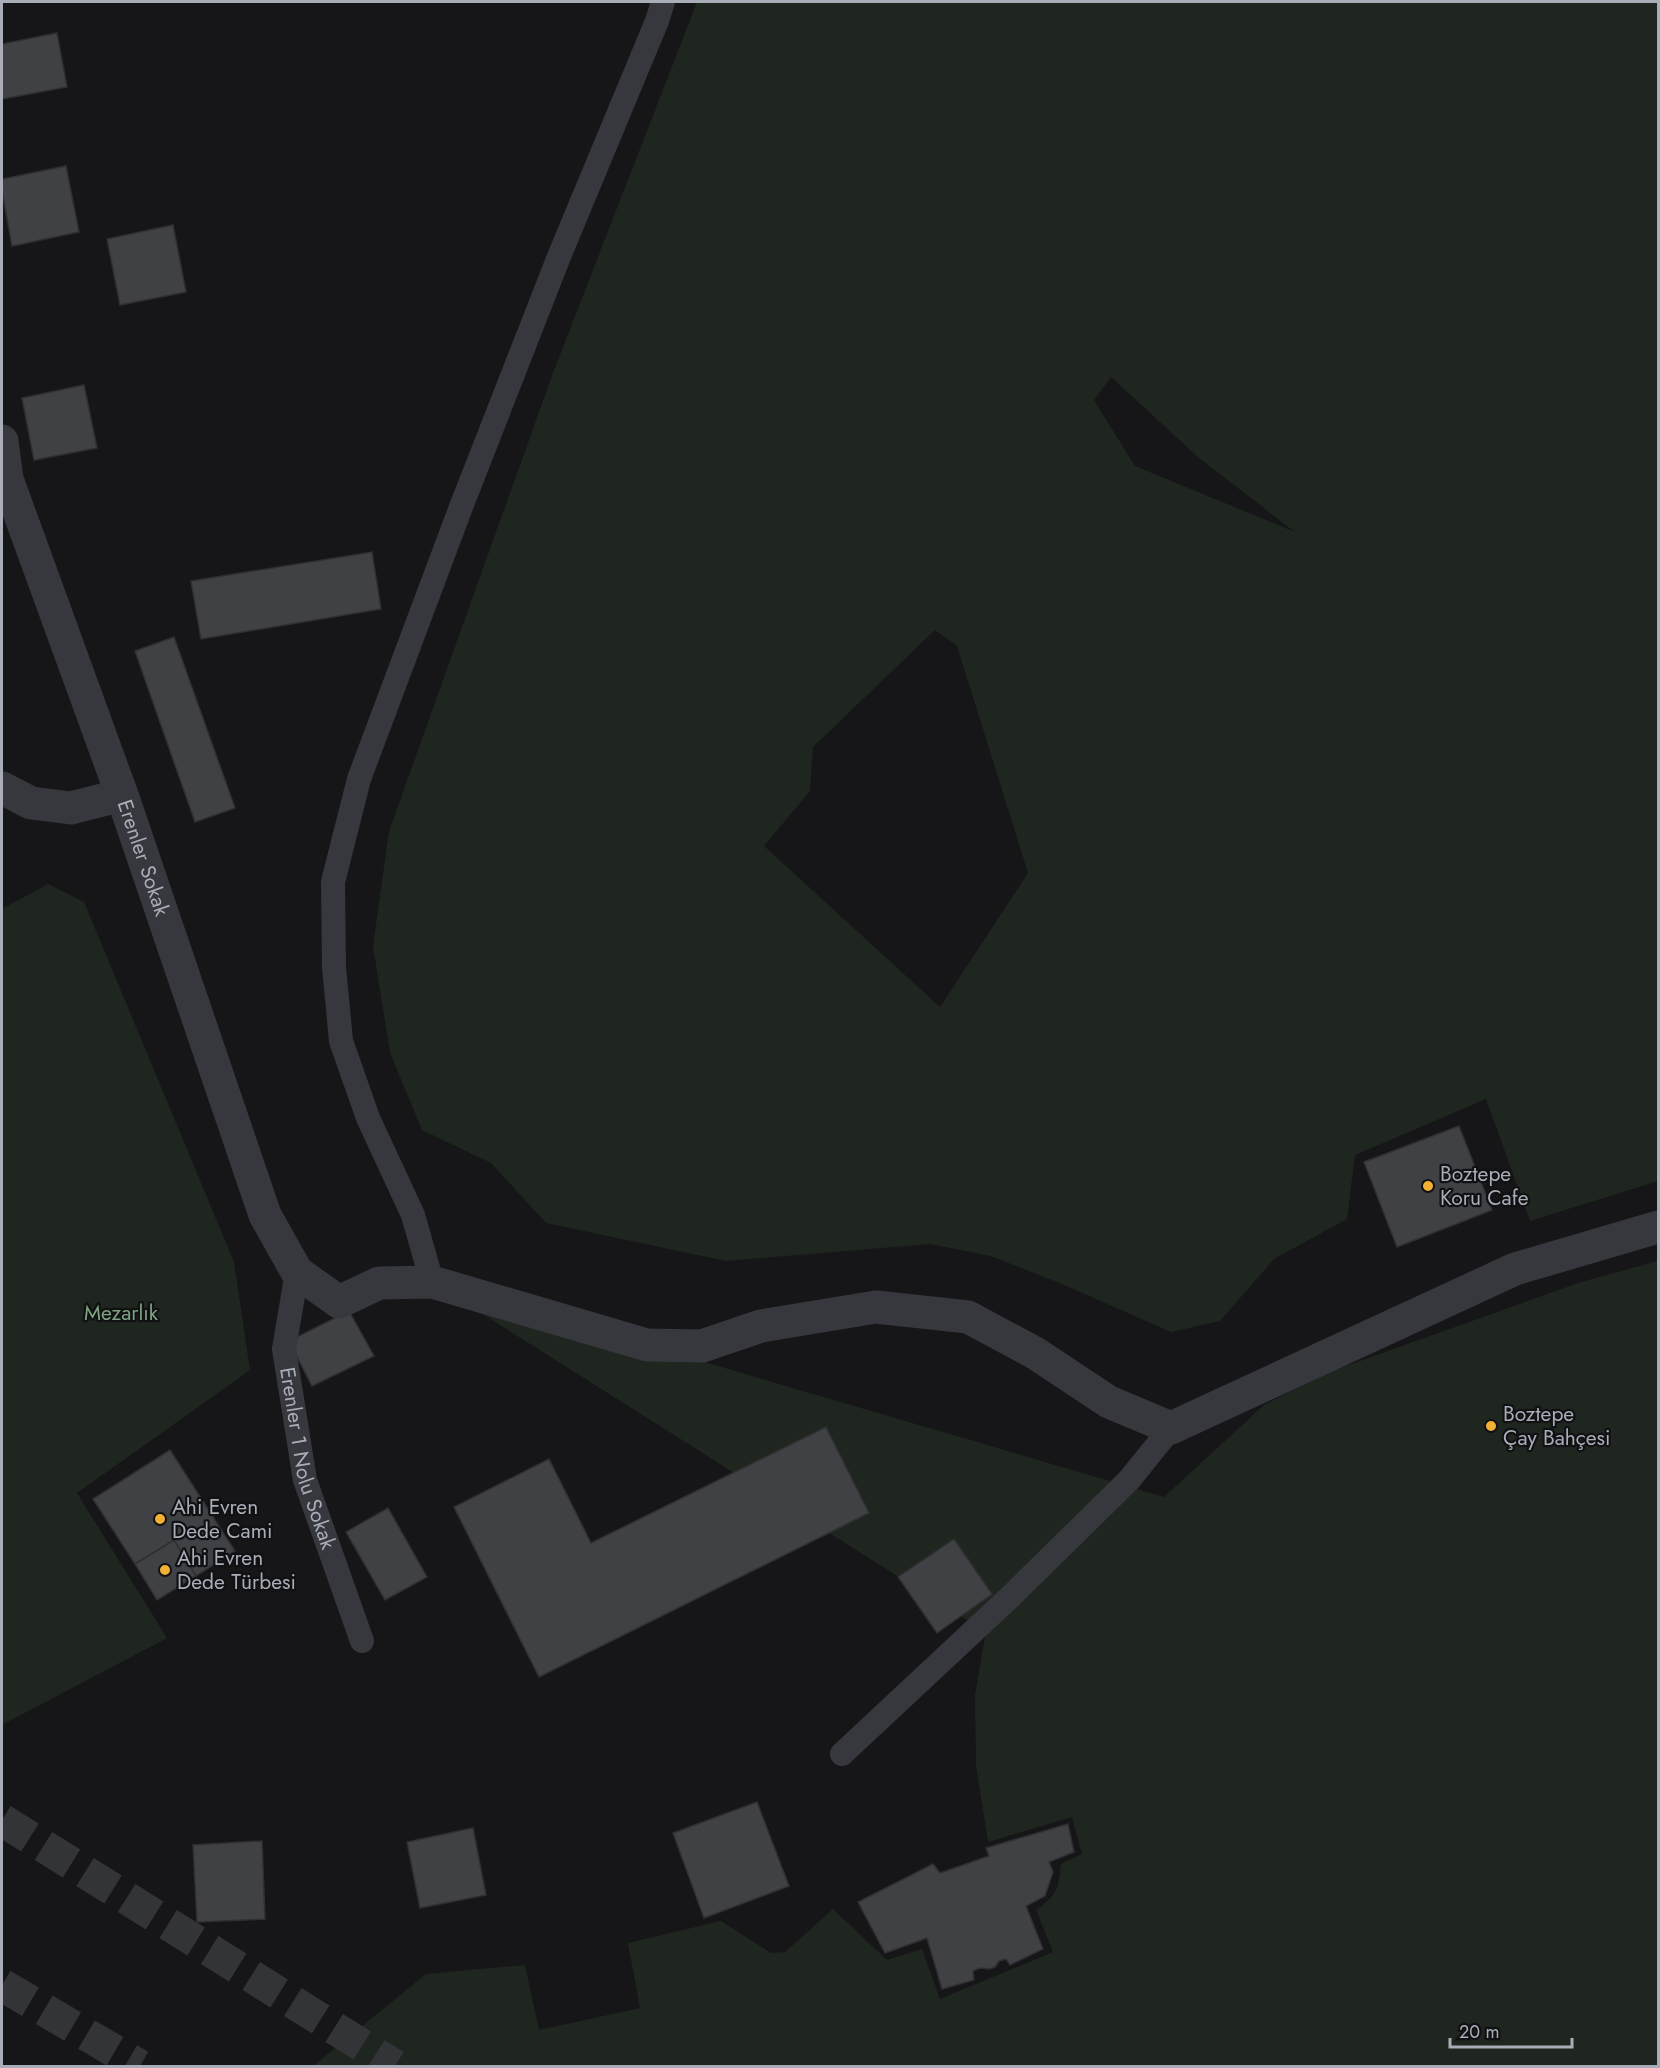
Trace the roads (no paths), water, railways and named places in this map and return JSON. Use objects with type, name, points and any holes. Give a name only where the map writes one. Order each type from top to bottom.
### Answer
[{"type":"street","name":"Erenler Sokak","points":[[2,441],[4,478],[122,795],[265,1215],[297,1272]]},
{"type":"street","points":[[2,788],[31,804],[71,808],[122,795]]},
{"type":"street","points":[[297,1272],[339,1302],[379,1283],[432,1282],[647,1345],[702,1346],[762,1326],[876,1307],[968,1317],[1035,1353],[1109,1402],[1171,1428],[1515,1269],[1659,1227]]},
{"type":"lane","points":[[432,1282],[412,1215],[368,1118],[341,1041],[333,967],[333,882],[359,779],[436,572],[555,265],[663,2]]},
{"type":"lane","name":"Erenler 1 Nolu Sokak","points":[[297,1272],[284,1349],[305,1480],[362,1641]]},
{"type":"lane","points":[[842,1754],[1010,1597],[1129,1480],[1171,1428]]},
{"type":"tunnel","points":[[2,1820],[395,2066]]},
{"type":"tunnel","points":[[2,1985],[140,2066]]},
{"type":"place","name":"Boztepe Koru Cafe","points":[[1428,1186]]},
{"type":"place","name":"Boztepe Çay Bahçesi","points":[[1491,1426]]},
{"type":"place","name":"Ahi Evren Dede Cami","points":[[160,1519]]},
{"type":"place","name":"Ahi Evren Dede Türbesi","points":[[165,1570]]},
{"type":"park label","name":"Mezarlık","points":[[121,1313]]}]
